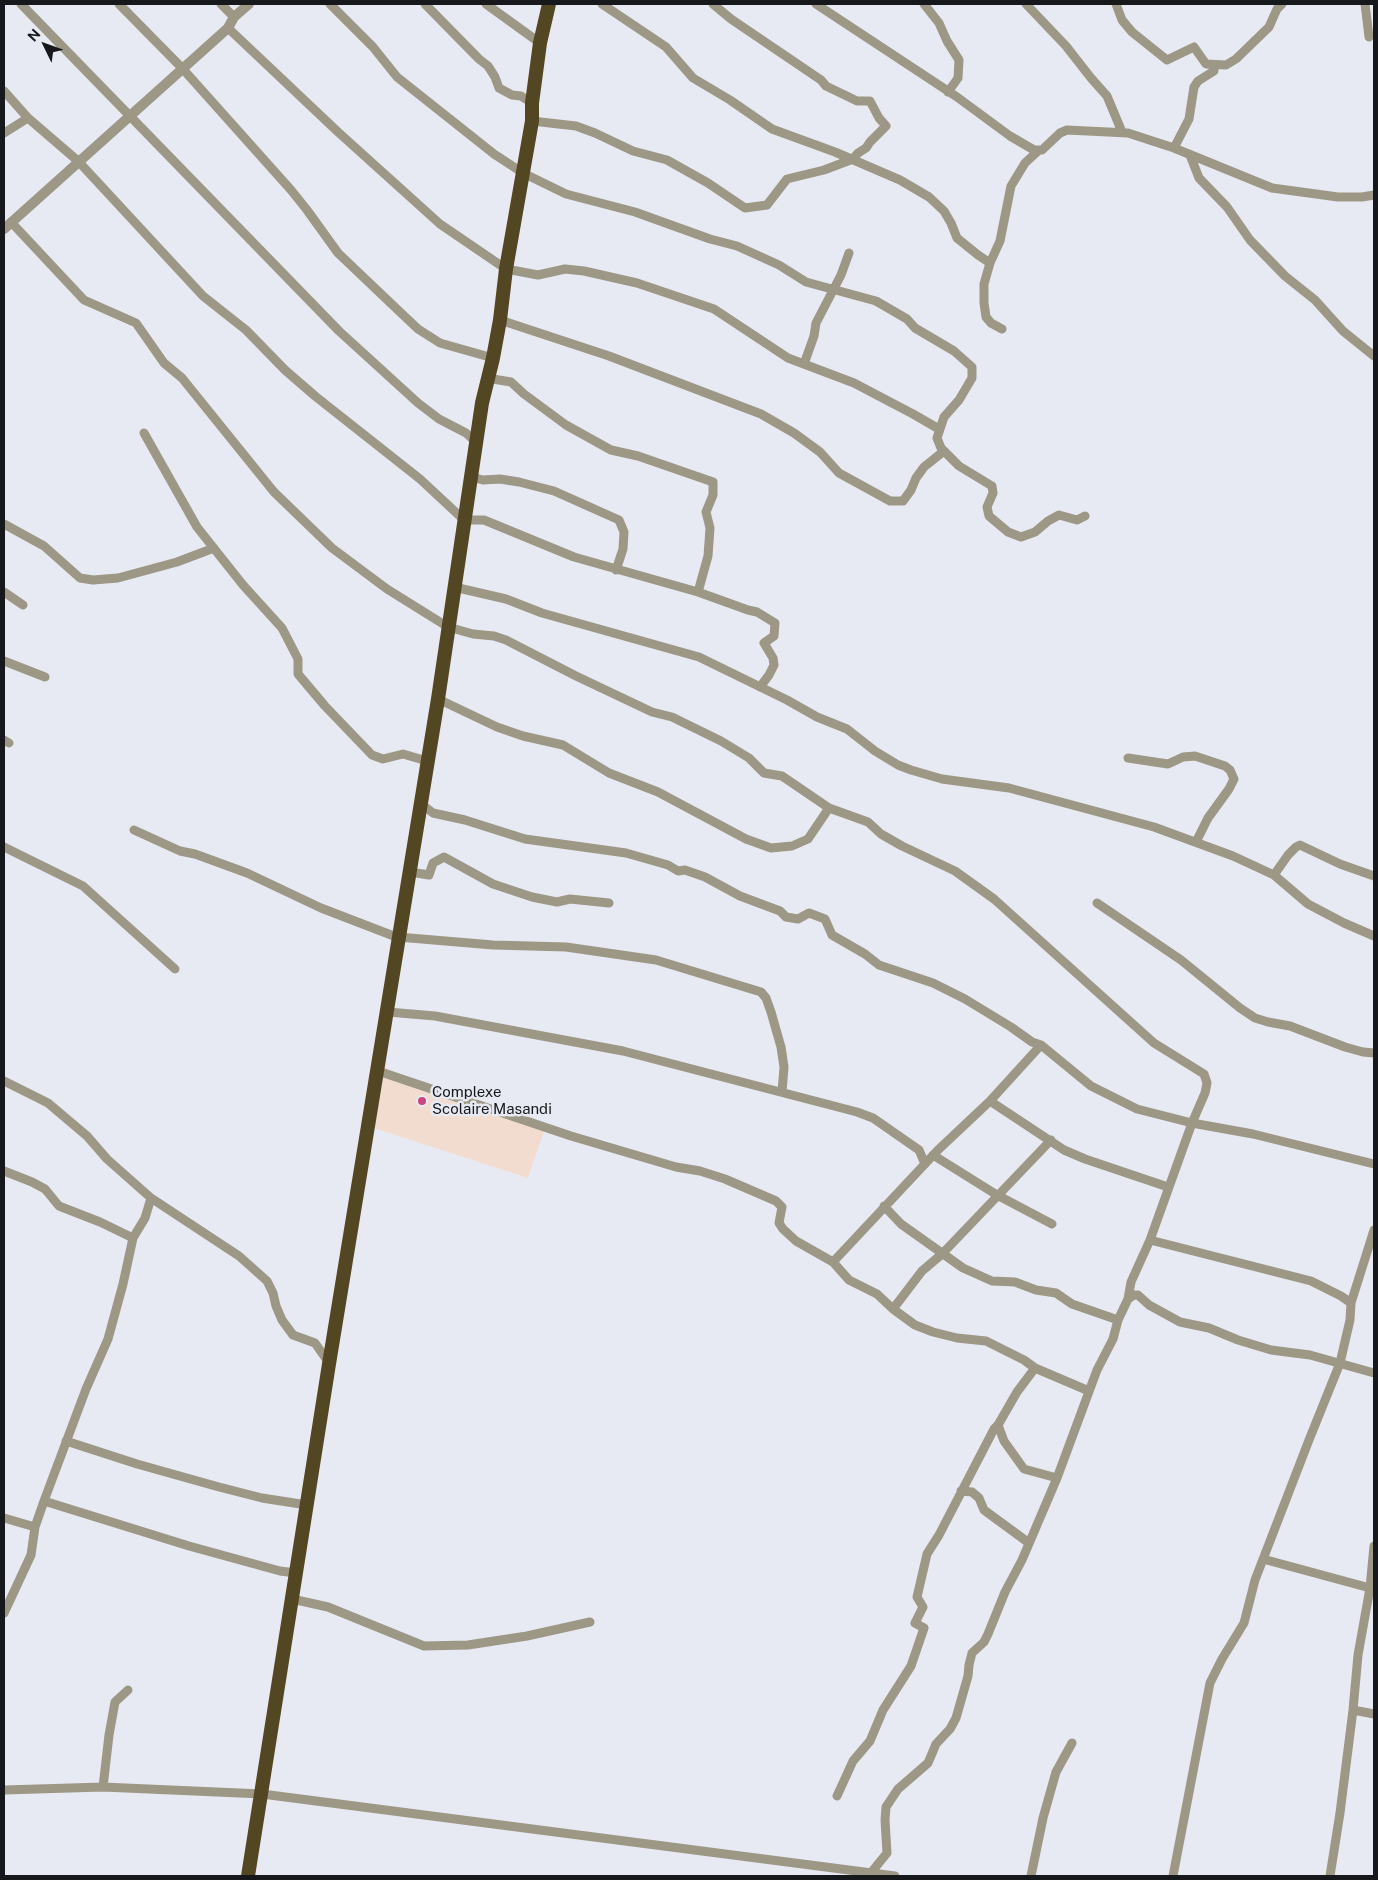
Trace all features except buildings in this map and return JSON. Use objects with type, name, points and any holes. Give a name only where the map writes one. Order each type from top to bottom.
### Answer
[{"type":"highway","points":[[248,1876],[329,1364],[438,699],[471,477],[474,435],[493,358],[500,320],[506,269],[532,121],[532,103],[540,44],[549,4]]},
{"type":"street","points":[[21,4],[339,331],[439,420],[474,435]]},
{"type":"street","points":[[119,4],[182,68],[307,210],[338,253],[400,312],[418,329],[440,343],[493,358]]},
{"type":"street","points":[[221,4],[234,17]]},
{"type":"street","points":[[249,4],[234,17],[228,28],[8,225],[84,300],[136,323],[164,363],[182,378],[274,492],[332,548],[387,589],[448,627],[506,640],[652,712],[672,717],[721,741],[749,758],[764,773],[782,776],[828,808],[868,822],[881,834],[902,846],[955,871],[994,899],[1136,1029],[1154,1043],[1204,1074],[1207,1083],[1150,1240],[1131,1282],[1128,1299],[1118,1320],[1113,1339],[1089,1390],[1057,1478],[988,1634],[984,1642],[972,1653],[966,1684],[956,1718],[950,1729],[936,1744],[928,1763],[898,1789],[886,1807],[887,1852],[870,1874]]},
{"type":"street","points":[[330,4],[373,47],[397,77],[494,154],[523,173],[566,194],[635,212],[710,239],[737,246],[779,265],[806,282],[876,301],[907,319],[915,328],[954,351],[972,367],[972,378],[959,400],[944,418],[939,429],[938,438],[944,451],[959,466],[992,486],[993,493],[988,507],[989,516],[1008,532],[1021,537],[1035,532],[1059,515],[1077,520],[1085,516]]},
{"type":"street","points":[[425,4],[488,66],[499,88],[512,95],[521,96],[532,103]]},
{"type":"street","points":[[486,4],[540,44]]},
{"type":"street","points":[[602,4],[666,47],[693,78],[730,100],[772,129],[853,159],[900,180],[928,197],[944,211],[957,238],[978,256],[990,263]]},
{"type":"street","points":[[532,121],[576,126],[633,151],[667,160],[708,183],[746,208],[767,205],[787,179],[824,170],[853,159],[886,126],[879,118],[870,101],[857,100],[826,86],[821,80],[731,19],[713,4]]},
{"type":"street","points":[[816,4],[948,92],[1010,136],[1038,151]]},
{"type":"street","points":[[924,4],[939,23],[947,41],[959,60],[958,78],[948,92]]},
{"type":"street","points":[[1026,4],[1066,46],[1090,78],[1107,96],[1122,132]]},
{"type":"street","points":[[1116,4],[1122,20],[1132,32],[1167,60],[1194,47],[1206,64],[1214,65],[1226,65],[1236,59],[1269,27],[1282,4]]},
{"type":"street","points":[[1365,4],[1369,37]]},
{"type":"street","points":[[228,28],[440,224],[506,269],[538,275],[565,269],[584,271],[637,283],[714,309],[788,358],[854,383],[939,429]]},
{"type":"street","points":[[1174,148],[1189,118],[1194,88],[1198,81],[1214,71],[1214,65]]},
{"type":"street","points":[[4,91],[28,118],[78,161],[203,296],[246,330],[285,370],[314,396],[420,479],[464,520],[484,520],[574,557],[698,592],[757,612],[775,623],[774,636],[764,643],[773,658],[774,665],[760,686]]},
{"type":"street","points":[[4,133],[28,118]]},
{"type":"street","points":[[1002,329],[991,323],[986,317],[984,284],[990,263],[1000,241],[1011,186],[1025,163],[1038,151],[1046,147],[1060,133],[1067,130],[1122,132],[1141,136],[1272,188],[1338,197],[1374,195]]},
{"type":"street","points":[[1190,154],[1199,178],[1227,207],[1250,240],[1285,276],[1315,300],[1343,331],[1374,356]]},
{"type":"street","points":[[804,364],[814,336],[816,323],[832,289],[841,275],[849,253]]},
{"type":"street","points":[[500,320],[609,356],[761,414],[820,452],[839,473],[890,501],[903,501],[924,467],[944,451]]},
{"type":"street","points":[[487,378],[511,382],[566,425],[611,450],[638,456],[713,482],[712,495],[706,512],[710,528],[708,556],[698,592]]},
{"type":"street","points":[[144,433],[197,527],[243,585],[282,628],[298,659],[298,674],[325,706],[372,755],[383,759],[403,754],[427,762]]},
{"type":"street","points":[[471,477],[483,480],[500,479],[519,482],[554,491],[619,520],[624,532],[623,549],[616,570]]},
{"type":"street","points":[[451,508],[467,506]]},
{"type":"street","points":[[4,524],[44,546],[80,578],[94,580],[118,578],[177,562],[214,548]]},
{"type":"street","points":[[454,587],[506,599],[542,613],[699,657],[760,686],[817,717],[847,729],[875,751],[898,765],[911,770],[942,779],[1009,788],[1154,827],[1196,842],[1274,875],[1308,904],[1374,936]]},
{"type":"street","points":[[4,592],[23,605]]},
{"type":"street","points":[[4,661],[45,677]]},
{"type":"street","points":[[438,699],[497,727],[522,736],[563,745],[609,773],[658,792],[746,839],[771,848],[792,846],[808,839],[828,808]]},
{"type":"street","points":[[1128,758],[1168,764],[1183,757],[1195,756],[1230,770],[1234,779],[1208,818],[1196,842]]},
{"type":"street","points":[[420,803],[433,813],[465,820],[525,839],[626,853],[668,865],[678,871],[685,870],[705,877],[740,896],[780,911],[786,917],[798,919],[809,913],[825,919],[832,935],[880,965],[933,983],[965,1000],[1011,1027],[1032,1042],[1041,1045],[1102,1093],[1137,1109],[1192,1123],[1253,1134],[1374,1164]]},
{"type":"street","points":[[417,823],[433,813]]},
{"type":"street","points":[[134,830],[180,851],[195,854],[247,874],[321,908],[398,938],[493,945],[566,947],[648,959],[760,992],[766,998],[781,1047],[784,1067],[782,1092]]},
{"type":"street","points":[[1274,875],[1288,854],[1300,845],[1340,864],[1374,876]]},
{"type":"street","points":[[4,846],[83,886],[175,969]]},
{"type":"street","points":[[410,872],[429,875],[433,863],[444,858],[493,884],[532,897],[557,902],[570,899],[609,903]]},
{"type":"street","points":[[1097,903],[1181,960],[1255,1018],[1290,1026],[1345,1047],[1374,1053]]},
{"type":"street","points":[[388,1012],[435,1016],[623,1051],[857,1112],[873,1118],[919,1150],[925,1164]]},
{"type":"street","points":[[833,1262],[933,1155],[990,1101],[1041,1045]]},
{"type":"street","points":[[378,1070],[570,1136],[676,1167],[700,1171],[733,1182],[776,1201],[782,1207],[779,1222],[783,1229],[796,1241],[833,1262],[849,1280],[877,1294],[893,1309],[915,1325],[957,1338],[986,1341],[1024,1360],[1035,1368],[1089,1390]]},
{"type":"street","points":[[4,1081],[48,1103],[87,1136],[107,1159],[152,1198],[238,1256],[267,1281],[282,1320],[293,1335],[315,1343],[329,1364]]},
{"type":"street","points":[[990,1101],[1064,1150],[1168,1187]]},
{"type":"street","points":[[893,1309],[922,1271],[942,1254],[1051,1140]]},
{"type":"street","points":[[933,1155],[997,1195],[1052,1224]]},
{"type":"street","points":[[4,1170],[45,1189],[59,1206],[100,1222],[133,1238]]},
{"type":"street","points":[[4,1613],[31,1555],[35,1527],[86,1389],[108,1339],[133,1238],[145,1218],[152,1198]]},
{"type":"street","points":[[884,1206],[901,1224],[963,1268],[992,1281],[1015,1282],[1036,1290],[1056,1293],[1072,1304],[1118,1320]]},
{"type":"street","points":[[1173,1876],[1210,1683],[1244,1623],[1252,1589],[1263,1559],[1340,1363],[1350,1320],[1351,1303],[1374,1230]]},
{"type":"street","points":[[1150,1240],[1311,1281],[1351,1303]]},
{"type":"street","points":[[1128,1299],[1138,1295],[1148,1305],[1180,1322],[1209,1328],[1238,1340],[1271,1350],[1310,1355],[1374,1373]]},
{"type":"street","points":[[837,1796],[847,1771],[870,1741],[883,1710],[911,1666],[924,1628],[915,1623],[923,1607],[917,1597],[927,1554],[940,1535],[960,1492],[994,1429],[1017,1392],[1035,1368]]},
{"type":"street","points":[[998,1425],[1004,1441],[1024,1469],[1057,1478]]},
{"type":"street","points":[[66,1441],[174,1475],[262,1498],[307,1505]]},
{"type":"street","points":[[960,1492],[972,1492],[980,1498],[984,1510],[1029,1543]]},
{"type":"street","points":[[44,1501],[189,1546],[280,1571],[296,1573]]},
{"type":"street","points":[[4,1518],[35,1527]]},
{"type":"street","points":[[1330,1876],[1340,1813],[1358,1655],[1370,1588],[1374,1546]]},
{"type":"street","points":[[1263,1559],[1370,1588]]},
{"type":"street","points":[[292,1599],[328,1607],[424,1646],[468,1645],[526,1636],[590,1622]]},
{"type":"street","points":[[103,1787],[110,1729],[116,1702],[128,1690]]},
{"type":"street","points":[[1353,1710],[1374,1714]]},
{"type":"street","points":[[1031,1876],[1043,1818],[1056,1772],[1072,1743]]},
{"type":"street","points":[[4,1790],[103,1787],[262,1794],[895,1876]]},
{"type":"shaded area","name":"Complexe Scolaire Masandi","points":[[384,1074],[545,1128],[528,1178],[374,1128]]},
{"type":"place","name":"Complexe Scolaire Masandi","points":[[422,1101]]}]
